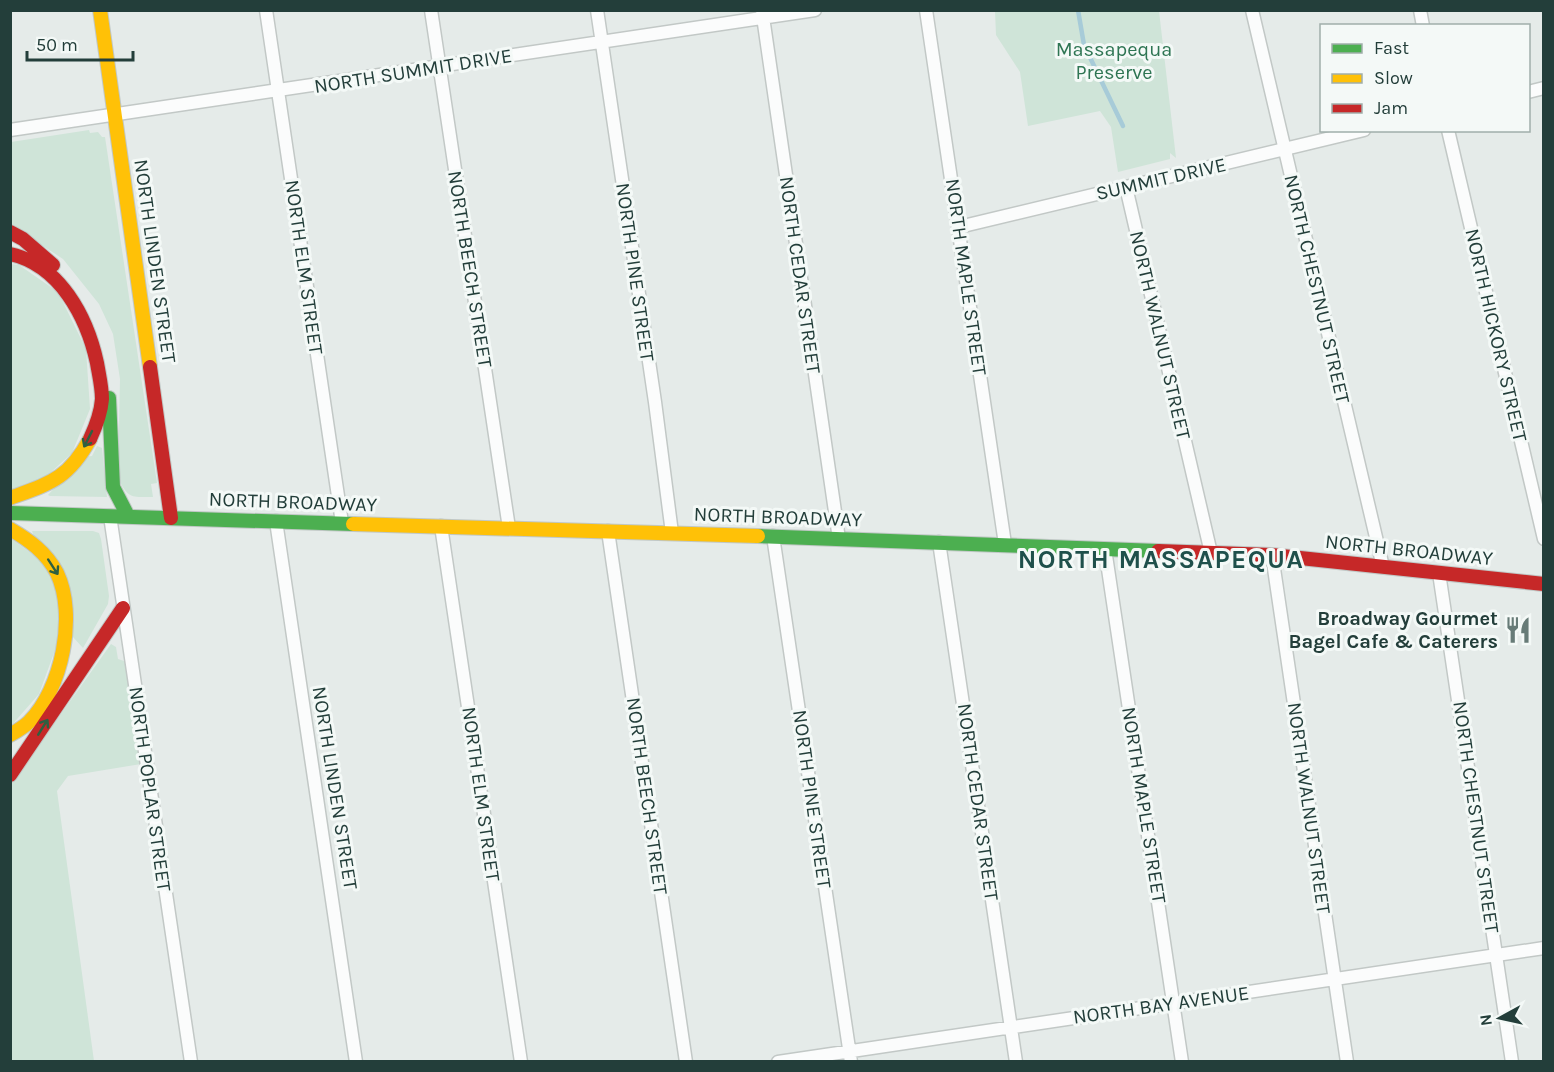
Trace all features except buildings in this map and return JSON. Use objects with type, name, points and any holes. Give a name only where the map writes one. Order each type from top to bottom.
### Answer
[{"type":"main road","name":"NORTH LINDEN STREET","points":[[100,10],[171,518]]},
{"type":"main road","points":[[10,232],[23,239],[54,266],[77,294],[90,315],[105,361],[112,431],[112,487],[128,516]]},
{"type":"main road","points":[[10,254],[36,265],[51,275],[74,300],[86,323],[95,352],[101,380],[102,402],[99,418],[80,454],[63,475],[51,483],[10,498]]},
{"type":"main road","name":"NORTH BROADWAY","points":[[10,513],[839,538],[1272,555],[1544,584]]},
{"type":"main road","points":[[10,528],[26,536],[43,552],[57,572],[64,591],[67,613],[66,639],[45,701],[29,722],[10,735]]},
{"type":"main road","points":[[10,775],[123,608]]},
{"type":"street","name":"NORTH ELM STREET","points":[[266,10],[342,523]]},
{"type":"street","name":"NORTH BEECH STREET","points":[[431,10],[509,528]]},
{"type":"street","name":"NORTH PINE STREET","points":[[597,10],[672,533]]},
{"type":"street","name":"NORTH SUMMIT DRIVE","points":[[10,130],[601,43],[762,15],[815,10]]},
{"type":"street","name":"NORTH MAPLE STREET","points":[[926,10],[1005,544]]},
{"type":"street","name":"NORTH CHESTNUT STREET","points":[[1252,10],[1383,567]]},
{"type":"street","name":"NORTH CEDAR STREET","points":[[762,15],[839,538]]},
{"type":"street","name":"SUMMIT DRIVE","points":[[959,227],[1356,132]]},
{"type":"street","name":"NORTH HICKORY STREET","points":[[1448,132],[1544,539]]},
{"type":"street","name":"NORTH WALNUT STREET","points":[[1126,187],[1211,553]]},
{"type":"street","name":"NORTH POPLAR STREET","points":[[110,516],[191,1062]]},
{"type":"street","name":"NORTH LINDEN STREET","points":[[276,521],[356,1062]]},
{"type":"street","name":"NORTH ELM STREET","points":[[441,526],[521,1062]]},
{"type":"street","name":"NORTH BEECH STREET","points":[[608,531],[686,1062]]},
{"type":"street","name":"NORTH PINE STREET","points":[[773,537],[851,1056]]},
{"type":"street","name":"NORTH CEDAR STREET","points":[[939,542],[1016,1062]]},
{"type":"street","name":"NORTH MAPLE STREET","points":[[1105,549],[1182,1062]]},
{"type":"street","name":"NORTH WALNUT STREET","points":[[1272,555],[1347,1062]]},
{"type":"street","name":"NORTH CHESTNUT STREET","points":[[1439,573],[1512,1062]]},
{"type":"street","name":"NORTH BAY AVENUE","points":[[778,1062],[851,1056],[1011,1027],[1544,948]]},
{"type":"green space","name":"Massapequa Preserve","points":[[995,11],[1159,11],[1176,158],[1170,153],[1170,159],[1118,172],[1111,127],[1100,111],[1028,126],[1020,72],[996,35]]},
{"type":"green space","points":[[89,130],[90,133],[98,132],[105,137],[157,483],[151,484],[153,497],[131,496],[118,479],[120,379],[113,334],[99,304],[63,259],[11,225],[11,142]]},
{"type":"green space","points":[[10,264],[19,265],[58,292],[86,349],[90,409],[72,453],[38,484],[10,491]]},
{"type":"green space","points":[[97,446],[102,448],[107,497],[48,495],[83,457],[92,456]]},
{"type":"green space","points":[[32,531],[93,531],[99,533],[109,596],[108,604],[83,648],[72,636]]},
{"type":"green space","points":[[10,538],[45,563],[59,594],[58,642],[39,694],[10,727]]},
{"type":"green space","points":[[111,644],[116,647],[118,659],[127,662],[141,764],[68,776],[57,791],[94,1061],[11,1062],[11,784]]},
{"type":"waterway","points":[[1078,10],[1084,45],[1123,126]]},
{"type":"traffic: fast","points":[[109,398],[113,487],[128,516]]},
{"type":"traffic: fast","points":[[10,513],[353,524]]},
{"type":"traffic: fast","points":[[758,536],[1158,551]]},
{"type":"traffic: slow","points":[[100,10],[150,367]]},
{"type":"traffic: slow","points":[[10,498],[57,478],[74,463],[90,439]]},
{"type":"traffic: slow","points":[[353,524],[758,536]]},
{"type":"traffic: slow","points":[[10,529],[36,547],[53,566],[63,590],[66,609],[63,651],[50,691],[29,722],[10,735]]},
{"type":"traffic: jam","points":[[10,232],[23,239],[53,265]]},
{"type":"traffic: jam","points":[[10,254],[28,260],[57,281],[78,311],[86,328],[97,363],[102,394],[99,414],[90,439]]},
{"type":"traffic: jam","points":[[150,367],[171,518]]},
{"type":"traffic: jam","points":[[1158,551],[1272,555],[1544,584]]},
{"type":"traffic: jam","points":[[10,775],[123,608]]},
{"type":"place","name":"Broadway Gourmet Bagel Cafe & Caterers","points":[[1518,630]]},
{"type":"district","name":"NORTH MASSAPEQUA","points":[[1161,559]]}]
